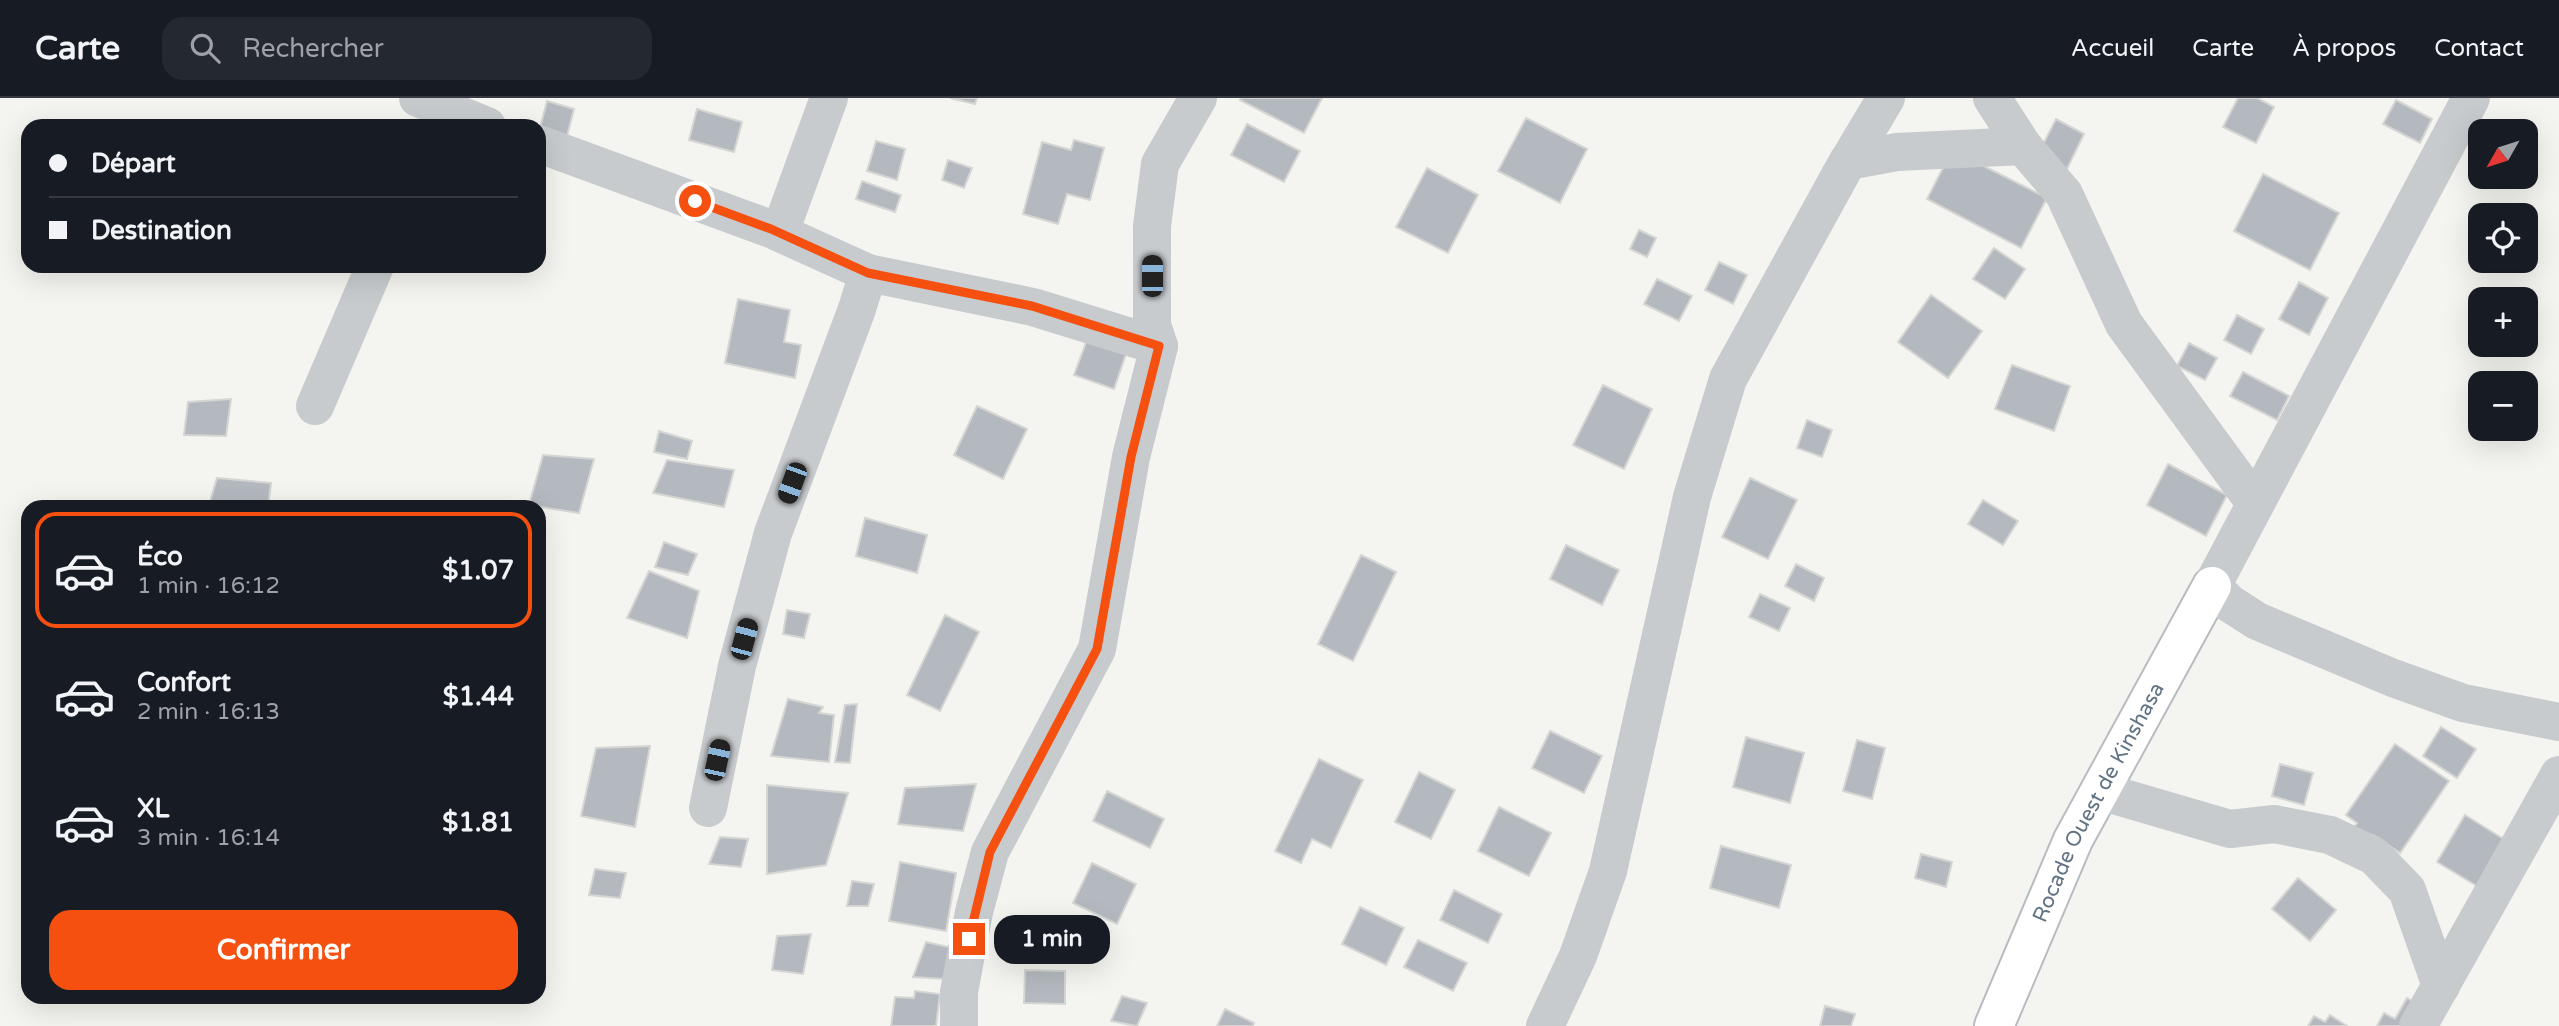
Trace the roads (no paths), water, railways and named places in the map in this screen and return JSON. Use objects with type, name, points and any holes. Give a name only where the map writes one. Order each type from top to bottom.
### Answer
[{"type":"main road","name":"Rocade Ouest de Kinshasa","points":[[1994,1026],[2073,841],[2212,586]]},
{"type":"street","points":[[780,232],[829,98]]},
{"type":"street","points":[[959,1026],[959,992],[974,912],[990,852],[1097,649],[1131,457],[1159,346],[1152,325],[1152,226],[1160,164],[1198,98]]},
{"type":"street","points":[[1545,1026],[1578,956],[1608,871],[1692,497],[1728,379],[1886,98]]},
{"type":"street","points":[[1992,98],[2023,146],[2064,194],[2124,324],[2255,503]]},
{"type":"street","points":[[2471,98],[2212,586],[2229,603],[2257,621],[2381,673],[2463,703],[2559,722]]},
{"type":"street","points":[[436,108],[467,119]]},
{"type":"street","points":[[1849,161],[1896,152],[2023,146]]},
{"type":"street","points":[[546,147],[780,232],[868,273],[1032,306],[1159,346]]},
{"type":"street","points":[[315,406],[372,273]]},
{"type":"street","points":[[708,808],[737,666],[774,533],[858,309],[868,273]]},
{"type":"street","points":[[2418,1026],[2559,775]]},
{"type":"street","points":[[2100,791],[2230,829],[2274,824],[2330,835],[2374,856],[2407,890],[2441,986]]}]
